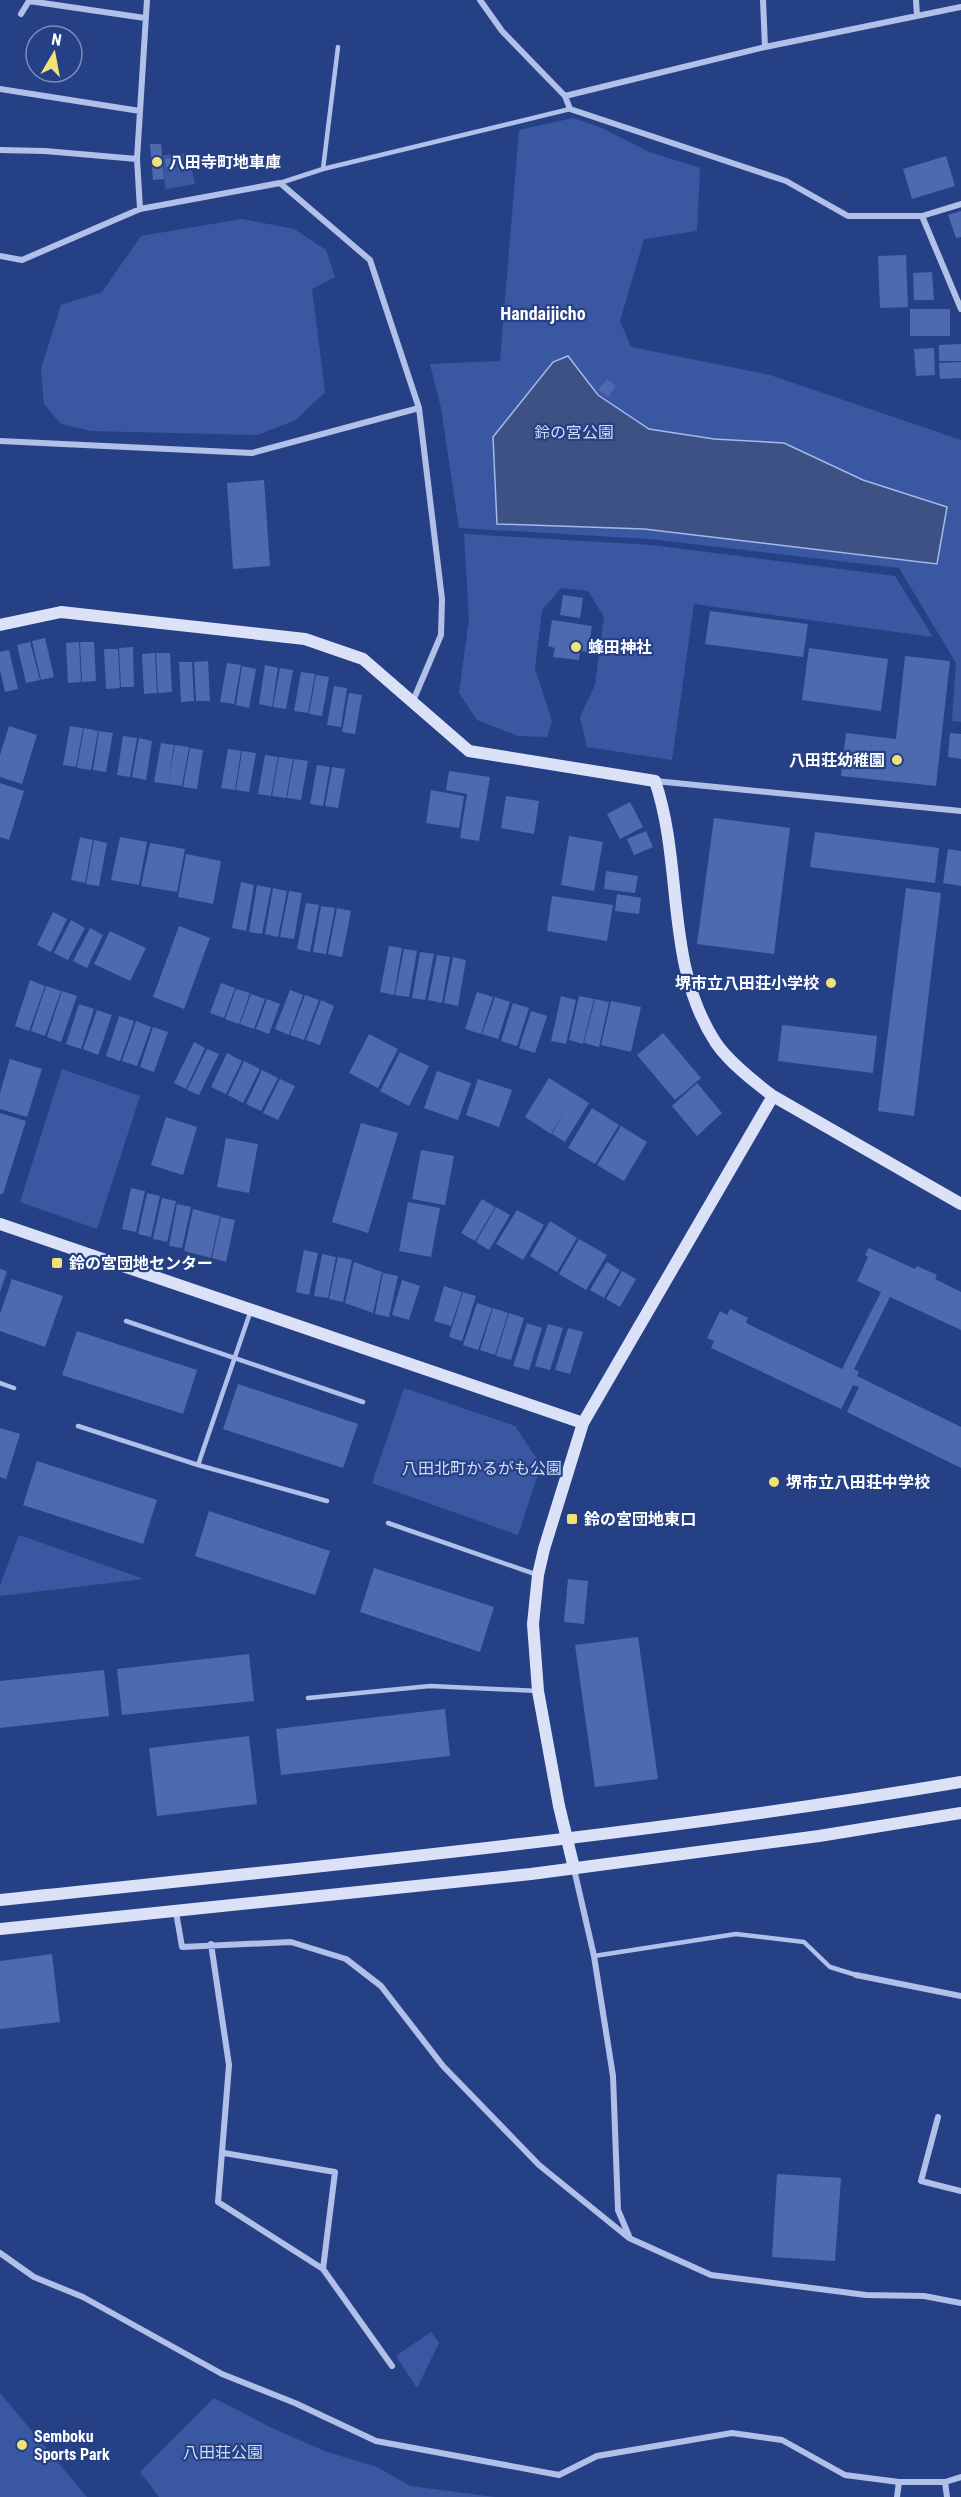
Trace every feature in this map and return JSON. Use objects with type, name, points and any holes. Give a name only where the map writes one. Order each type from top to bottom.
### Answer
[{"type":"street","points":[[140,209],[137,159],[147,0]]},
{"type":"street","points":[[480,0],[502,31],[566,96],[570,109],[786,181],[848,216],[922,216],[961,204]]},
{"type":"street","points":[[763,0],[765,47]]},
{"type":"street","points":[[916,0],[917,16]]},
{"type":"street","points":[[21,14],[29,2],[145,18]]},
{"type":"street","points":[[566,96],[765,47],[961,7]]},
{"type":"street","points":[[0,89],[140,111]]},
{"type":"street","points":[[0,150],[45,151],[137,159]]},
{"type":"street","points":[[0,256],[22,260],[140,209],[280,183],[370,260],[419,408],[442,599],[441,635],[413,701]]},
{"type":"street","points":[[922,216],[961,309]]},
{"type":"street","points":[[0,441],[252,453],[419,408]]},
{"type":"street","points":[[0,625],[61,612],[305,639],[363,659],[469,751],[655,781],[961,811]]},
{"type":"street","points":[[655,781],[662,801],[687,982],[717,1044],[752,1081],[773,1096],[961,1204]]},
{"type":"street","points":[[629,2238],[618,2210],[614,2076],[594,1956],[566,1839],[538,1690],[533,1624],[538,1575],[583,1423],[773,1096]]},
{"type":"street","points":[[0,1224],[583,1423]]},
{"type":"street","points":[[0,1900],[566,1839],[808,1808],[961,1782]]},
{"type":"street","points":[[0,1929],[574,1868],[819,1836],[961,1813]]},
{"type":"street","points":[[176,1912],[182,1947],[291,1942],[346,1959],[381,1986],[443,2066],[539,2165],[629,2238],[711,2274],[866,2295],[924,2296],[961,2303]]},
{"type":"street","points":[[211,1944],[229,2065],[224,2153],[218,2202],[323,2269],[392,2366]]},
{"type":"street","points":[[856,1975],[961,1996]]},
{"type":"street","points":[[938,2117],[921,2181],[961,2191]]},
{"type":"street","points":[[224,2153],[335,2172],[323,2269]]},
{"type":"street","points":[[0,2253],[34,2277],[83,2296],[222,2374],[295,2403],[375,2441],[559,2475],[597,2456],[732,2433],[782,2440],[845,2475],[899,2482],[945,2482],[961,2477]]},
{"type":"street","points":[[897,2497],[899,2482]]},
{"type":"street","points":[[945,2482],[947,2497]]},
{"type":"lane","points":[[323,170],[338,47]]},
{"type":"lane","points":[[280,183],[323,170],[570,109]]},
{"type":"lane","points":[[198,1465],[251,1310]]},
{"type":"lane","points":[[126,1321],[363,1402]]},
{"type":"lane","points":[[0,1383],[14,1388]]},
{"type":"lane","points":[[78,1426],[198,1465],[327,1501]]},
{"type":"lane","points":[[388,1523],[538,1575]]},
{"type":"lane","points":[[308,1698],[430,1686],[538,1690]]},
{"type":"lane","points":[[594,1956],[736,1934],[804,1942],[830,1968],[856,1975]]},
{"type":"green space","name":"鈴の宮公園","points":[[573,118],[602,128],[649,152],[700,168],[697,231],[644,239],[620,321],[631,347],[770,375],[961,440],[961,722],[952,721],[956,663],[899,568],[650,539],[459,528],[441,408],[430,364],[500,361],[519,130]]},
{"type":"green space","points":[[188,153],[195,184],[165,189],[163,155]]},
{"type":"green space","points":[[242,219],[294,229],[326,250],[335,277],[312,289],[325,392],[296,420],[257,435],[91,431],[61,424],[44,404],[41,369],[61,305],[102,292],[141,236]]},
{"type":"green space","name":"蜂田神社","points":[[464,534],[651,545],[895,576],[933,637],[694,604],[672,760],[587,747],[580,717],[595,685],[604,617],[588,591],[561,588],[542,610],[535,669],[552,721],[547,737],[518,736],[477,720],[459,693],[469,619]]},
{"type":"green space","points":[[62,1069],[140,1096],[97,1229],[20,1202]]},
{"type":"green space","name":"八田北町かるがも公園","points":[[404,1388],[515,1426],[541,1465],[518,1535],[372,1483]]},
{"type":"green space","points":[[19,1535],[144,1579],[0,1596],[0,1585]]},
{"type":"green space","points":[[431,2332],[439,2343],[417,2388],[396,2356]]},
{"type":"green space","name":"Semboku Sports Park","points":[[0,2393],[87,2497],[0,2497]]},
{"type":"green space","name":"八田荘公園","points":[[214,2398],[274,2429],[327,2452],[377,2467],[410,2486],[495,2497],[159,2497],[140,2472]]},
{"type":"shaded area","points":[[568,356],[598,395],[649,429],[714,439],[784,443],[863,480],[947,507],[937,564],[644,529],[497,524],[493,437],[553,362]]},
{"type":"building","name":"八田寺町地車庫","points":[[150,144],[161,144],[164,179],[153,180]]},
{"type":"building","points":[[183,156],[184,165],[166,167],[165,159]]},
{"type":"building","points":[[946,156],[955,186],[912,199],[903,169]]},
{"type":"building","points":[[961,211],[961,237],[956,238],[948,215]]},
{"type":"building","points":[[906,255],[908,307],[880,308],[878,256]]},
{"type":"building","points":[[932,272],[934,300],[914,300],[913,273]]},
{"type":"building","points":[[910,309],[950,309],[950,336],[910,336]]},
{"type":"building","points":[[961,344],[961,361],[939,361],[939,345]]},
{"type":"building","points":[[934,348],[935,375],[916,376],[914,349]]},
{"type":"building","points":[[961,362],[961,378],[940,379],[939,363]]},
{"type":"building","points":[[607,379],[616,386],[608,397],[598,390]]},
{"type":"building","points":[[264,480],[270,566],[233,569],[227,483]]},
{"type":"building","points":[[563,595],[583,598],[580,618],[560,615]]},
{"type":"building","points":[[710,611],[808,624],[803,657],[705,644]]},
{"type":"building","points":[[552,620],[592,626],[588,652],[580,651],[579,660],[553,657],[555,648],[548,646]]},
{"type":"building","points":[[45,638],[54,677],[41,680],[32,641]]},
{"type":"building","points":[[30,642],[40,680],[26,683],[17,645]]},
{"type":"building","points":[[79,642],[81,682],[68,683],[66,643]]},
{"type":"building","points":[[80,642],[94,642],[96,681],[82,682]]},
{"type":"building","points":[[133,647],[134,687],[121,687],[119,648]]},
{"type":"building","points":[[809,648],[888,659],[881,711],[802,700]]},
{"type":"building","points":[[104,649],[118,649],[120,688],[106,689]]},
{"type":"building","points":[[9,650],[18,689],[5,692],[0,670],[0,652]]},
{"type":"building","points":[[155,653],[157,693],[144,694],[142,654]]},
{"type":"building","points":[[156,653],[170,653],[172,692],[158,693]]},
{"type":"building","points":[[905,656],[950,661],[936,786],[841,776],[846,733],[896,739]]},
{"type":"building","points":[[208,661],[210,701],[196,701],[194,662]]},
{"type":"building","points":[[179,662],[192,662],[194,701],[181,702]]},
{"type":"building","points":[[227,663],[241,665],[234,704],[220,702]]},
{"type":"building","points":[[265,665],[278,668],[272,707],[259,704]]},
{"type":"building","points":[[242,666],[256,669],[249,708],[236,705]]},
{"type":"building","points":[[280,668],[293,670],[286,709],[273,707]]},
{"type":"building","points":[[301,672],[315,674],[308,713],[294,711]]},
{"type":"building","points":[[316,675],[329,677],[322,716],[309,714]]},
{"type":"building","points":[[334,686],[347,688],[341,727],[327,725]]},
{"type":"building","points":[[349,693],[362,695],[355,734],[342,732]]},
{"type":"building","points":[[9,726],[37,735],[22,784],[0,777],[0,755]]},
{"type":"building","points":[[70,726],[83,728],[76,767],[63,765]]},
{"type":"building","points":[[84,728],[98,731],[91,770],[77,768]]},
{"type":"building","points":[[99,731],[113,733],[106,772],[93,770]]},
{"type":"building","points":[[950,733],[961,734],[961,759],[948,757]]},
{"type":"building","points":[[123,736],[137,738],[130,777],[117,775]]},
{"type":"building","points":[[139,738],[152,741],[146,780],[132,777]]},
{"type":"building","points":[[161,743],[174,745],[168,784],[154,782]]},
{"type":"building","points":[[175,745],[189,747],[182,786],[168,784]]},
{"type":"building","points":[[190,748],[203,750],[197,789],[183,787]]},
{"type":"building","points":[[228,749],[241,751],[235,790],[221,788]]},
{"type":"building","points":[[242,751],[256,753],[249,792],[236,790]]},
{"type":"building","points":[[265,755],[278,757],[271,796],[258,794]]},
{"type":"building","points":[[279,757],[293,759],[286,798],[272,796]]},
{"type":"building","points":[[294,759],[308,761],[301,800],[287,798]]},
{"type":"building","points":[[317,765],[330,767],[323,806],[310,804]]},
{"type":"building","points":[[332,767],[345,769],[338,808],[325,806]]},
{"type":"building","points":[[449,771],[490,777],[479,841],[460,838],[467,794],[446,790]]},
{"type":"building","points":[[0,783],[24,791],[9,840],[0,837]]},
{"type":"building","points":[[431,790],[464,796],[459,828],[426,823]]},
{"type":"building","points":[[506,796],[539,801],[534,834],[501,828]]},
{"type":"building","points":[[630,802],[643,827],[620,839],[607,814]]},
{"type":"building","points":[[714,818],[790,828],[774,954],[697,944]]},
{"type":"building","points":[[646,831],[653,847],[634,855],[627,839]]},
{"type":"building","points":[[815,832],[939,848],[935,883],[810,867]]},
{"type":"building","points":[[569,836],[603,842],[594,891],[561,885]]},
{"type":"building","points":[[80,837],[93,840],[85,883],[71,880]]},
{"type":"building","points":[[120,837],[147,842],[139,885],[111,880]]},
{"type":"building","points":[[94,840],[107,843],[99,886],[86,884]]},
{"type":"building","points":[[150,843],[185,849],[177,892],[141,886]]},
{"type":"building","points":[[948,849],[961,851],[961,886],[943,883]]},
{"type":"building","points":[[186,854],[221,861],[213,904],[178,897]]},
{"type":"building","points":[[606,871],[638,876],[635,893],[604,889]]},
{"type":"building","points":[[241,882],[254,885],[246,931],[232,928]]},
{"type":"building","points":[[257,885],[271,888],[262,934],[249,932]]},
{"type":"building","points":[[273,888],[287,891],[278,937],[265,934]]},
{"type":"building","points":[[906,888],[941,893],[914,1116],[878,1111]]},
{"type":"building","points":[[289,891],[302,893],[294,939],[280,937]]},
{"type":"building","points":[[617,894],[641,898],[639,914],[615,911]]},
{"type":"building","points":[[552,896],[613,905],[607,941],[547,931]]},
{"type":"building","points":[[306,903],[319,905],[310,952],[297,949]]},
{"type":"building","points":[[321,906],[335,908],[326,954],[313,952]]},
{"type":"building","points":[[337,908],[351,911],[342,957],[328,954]]},
{"type":"building","points":[[53,912],[67,919],[51,952],[37,945]]},
{"type":"building","points":[[71,920],[85,928],[68,960],[54,953]]},
{"type":"building","points":[[179,926],[210,938],[184,1009],[153,997]]},
{"type":"building","points":[[90,928],[103,935],[87,968],[73,961]]},
{"type":"building","points":[[110,931],[146,948],[130,981],[94,964]]},
{"type":"building","points":[[389,946],[402,948],[394,995],[380,992]]},
{"type":"building","points":[[404,949],[417,951],[409,997],[395,995]]},
{"type":"building","points":[[420,952],[434,954],[425,1000],[412,998]]},
{"type":"building","points":[[437,955],[450,957],[442,1003],[428,1000]]},
{"type":"building","points":[[453,957],[466,960],[458,1006],[444,1003]]},
{"type":"building","points":[[30,980],[45,986],[29,1031],[15,1026]]},
{"type":"building","points":[[221,983],[235,988],[224,1018],[210,1013]]},
{"type":"building","points":[[46,986],[61,991],[45,1036],[31,1031]]},
{"type":"building","points":[[236,989],[250,993],[239,1024],[225,1019]]},
{"type":"building","points":[[290,990],[303,995],[289,1035],[275,1029]]},
{"type":"building","points":[[62,991],[77,996],[61,1042],[47,1037]]},
{"type":"building","points":[[477,992],[493,997],[481,1034],[465,1029]]},
{"type":"building","points":[[251,994],[265,999],[254,1029],[240,1024]]},
{"type":"building","points":[[305,995],[319,1000],[304,1040],[290,1035]]},
{"type":"building","points":[[561,996],[576,1000],[566,1044],[551,1041]]},
{"type":"building","points":[[579,996],[594,999],[583,1044],[569,1040]]},
{"type":"building","points":[[495,997],[510,1002],[498,1039],[482,1034]]},
{"type":"building","points":[[267,999],[280,1004],[269,1034],[256,1029]]},
{"type":"building","points":[[595,999],[609,1002],[599,1047],[584,1043]]},
{"type":"building","points":[[321,1000],[334,1006],[320,1045],[306,1040]]},
{"type":"building","points":[[611,1001],[641,1007],[631,1052],[601,1045]]},
{"type":"building","points":[[513,1003],[529,1008],[517,1046],[501,1041]]},
{"type":"building","points":[[79,1004],[94,1009],[81,1049],[66,1044]]},
{"type":"building","points":[[97,1010],[112,1015],[98,1055],[83,1049]]},
{"type":"building","points":[[531,1011],[547,1016],[535,1053],[519,1048]]},
{"type":"building","points":[[119,1016],[134,1021],[120,1061],[106,1056]]},
{"type":"building","points":[[136,1021],[151,1027],[137,1066],[122,1061]]},
{"type":"building","points":[[782,1025],[877,1036],[873,1073],[778,1061]]},
{"type":"building","points":[[153,1027],[168,1032],[154,1072],[140,1067]]},
{"type":"building","points":[[663,1033],[701,1078],[675,1100],[637,1055]]},
{"type":"building","points":[[369,1034],[398,1049],[378,1088],[349,1073]]},
{"type":"building","points":[[194,1042],[205,1048],[186,1089],[174,1083]]},
{"type":"building","points":[[207,1049],[219,1054],[199,1095],[187,1090]]},
{"type":"building","points":[[400,1052],[429,1066],[409,1106],[380,1091]]},
{"type":"building","points":[[227,1053],[242,1061],[226,1094],[211,1087]]},
{"type":"building","points":[[10,1059],[42,1069],[27,1117],[0,1109],[0,1093]]},
{"type":"building","points":[[244,1061],[260,1069],[243,1103],[228,1095]]},
{"type":"building","points":[[262,1070],[278,1078],[261,1111],[246,1104]]},
{"type":"building","points":[[437,1071],[471,1083],[458,1120],[424,1108]]},
{"type":"building","points":[[549,1078],[589,1103],[565,1142],[552,1134],[564,1113],[551,1134],[525,1117]]},
{"type":"building","points":[[280,1079],[295,1086],[278,1120],[263,1113]]},
{"type":"building","points":[[478,1079],[512,1090],[499,1127],[466,1115]]},
{"type":"building","points":[[697,1083],[722,1113],[697,1136],[672,1106]]},
{"type":"building","points":[[592,1108],[619,1125],[595,1164],[568,1148]]},
{"type":"building","points":[[0,1113],[26,1121],[3,1194],[0,1194]]},
{"type":"building","points":[[166,1117],[197,1127],[183,1175],[151,1165]]},
{"type":"building","points":[[361,1123],[398,1133],[368,1233],[332,1222]]},
{"type":"building","points":[[621,1126],[647,1142],[624,1181],[597,1165]]},
{"type":"building","points":[[226,1138],[258,1144],[249,1193],[217,1187]]},
{"type":"building","points":[[421,1150],[454,1156],[445,1205],[412,1199]]},
{"type":"building","points":[[131,1188],[145,1191],[136,1232],[122,1229]]},
{"type":"building","points":[[147,1193],[160,1196],[151,1237],[138,1234]]},
{"type":"building","points":[[162,1198],[176,1201],[167,1242],[153,1239]]},
{"type":"building","points":[[482,1199],[495,1207],[475,1241],[461,1233]]},
{"type":"building","points":[[408,1202],[440,1208],[431,1257],[399,1251]]},
{"type":"building","points":[[177,1204],[191,1207],[182,1248],[169,1246]]},
{"type":"building","points":[[496,1207],[510,1215],[489,1250],[476,1242]]},
{"type":"building","points":[[193,1209],[220,1216],[211,1258],[184,1251]]},
{"type":"building","points":[[517,1210],[544,1225],[523,1260],[496,1244]]},
{"type":"building","points":[[221,1217],[235,1220],[226,1262],[212,1258]]},
{"type":"building","points":[[550,1221],[577,1238],[557,1272],[530,1256]]},
{"type":"building","points":[[579,1239],[607,1255],[586,1290],[559,1274]]},
{"type":"building","points":[[869,1248],[915,1269],[917,1266],[937,1275],[935,1279],[961,1292],[961,1330],[890,1297],[854,1369],[859,1372],[857,1376],[961,1427],[961,1468],[847,1412],[859,1387],[853,1385],[841,1409],[711,1348],[714,1341],[707,1338],[720,1311],[727,1315],[730,1309],[748,1318],[746,1323],[842,1369],[881,1292],[857,1281],[868,1257],[865,1255]]},
{"type":"building","points":[[304,1250],[318,1253],[309,1295],[296,1292]]},
{"type":"building","points":[[322,1254],[336,1257],[328,1298],[314,1296]]},
{"type":"building","points":[[338,1257],[352,1260],[343,1302],[329,1299]]},
{"type":"building","points":[[354,1262],[382,1272],[373,1313],[345,1303]]},
{"type":"building","points":[[607,1262],[620,1270],[604,1298],[590,1290]]},
{"type":"building","points":[[0,1269],[7,1271],[0,1292]]},
{"type":"building","points":[[622,1271],[636,1279],[620,1307],[606,1299]]},
{"type":"building","points":[[383,1273],[398,1276],[389,1317],[375,1314]]},
{"type":"building","points":[[12,1279],[63,1296],[45,1347],[0,1331],[0,1314]]},
{"type":"building","points":[[402,1280],[420,1286],[409,1320],[392,1315]]},
{"type":"building","points":[[444,1286],[462,1292],[451,1326],[434,1321]]},
{"type":"building","points":[[463,1292],[476,1296],[462,1341],[449,1337]]},
{"type":"building","points":[[477,1303],[492,1308],[478,1350],[463,1345]]},
{"type":"building","points":[[493,1308],[508,1313],[495,1355],[480,1350]]},
{"type":"building","points":[[509,1313],[524,1318],[511,1360],[496,1356]]},
{"type":"building","points":[[527,1323],[542,1328],[529,1370],[513,1366]]},
{"type":"building","points":[[548,1324],[563,1328],[550,1370],[535,1366]]},
{"type":"building","points":[[568,1328],[583,1332],[570,1374],[555,1370]]},
{"type":"building","points":[[77,1331],[197,1370],[183,1414],[62,1375]]},
{"type":"building","points":[[238,1384],[358,1424],[343,1468],[223,1429]]},
{"type":"building","points":[[0,1428],[20,1434],[6,1479],[0,1477]]},
{"type":"building","points":[[37,1461],[157,1500],[143,1544],[23,1505]]},
{"type":"building","points":[[209,1511],[330,1551],[315,1595],[195,1556]]},
{"type":"building","points":[[374,1568],[494,1607],[480,1652],[360,1612]]},
{"type":"building","points":[[568,1579],[588,1581],[584,1624],[564,1622]]},
{"type":"building","points":[[638,1637],[658,1779],[595,1787],[575,1645]]},
{"type":"building","points":[[249,1654],[254,1701],[122,1715],[117,1669]]},
{"type":"building","points":[[104,1670],[109,1716],[0,1728],[0,1681]]},
{"type":"building","points":[[445,1709],[450,1756],[281,1775],[276,1729]]},
{"type":"building","points":[[249,1736],[257,1804],[157,1816],[149,1748]]},
{"type":"building","points":[[52,1954],[60,2022],[0,2029],[0,1961]]},
{"type":"building","points":[[777,2174],[841,2178],[835,2261],[772,2257]]},
{"type":"place","name":"八田寺町地車庫","points":[[157,162]]},
{"type":"place","name":"蜂田神社","points":[[576,647]]},
{"type":"place","name":"八田荘幼稚園","points":[[897,760]]},
{"type":"place","name":"堺市立八田荘小学校","points":[[831,983]]},
{"type":"place","name":"鈴の宮団地センター","points":[[57,1263]]},
{"type":"place","name":"堺市立八田荘中学校","points":[[774,1482]]},
{"type":"place","name":"鈴の宮団地東口","points":[[572,1519]]},
{"type":"place","name":"Semboku Sports Park","points":[[22,2445]]},
{"type":"district","name":"Handaijicho","points":[[543,314]]}]
